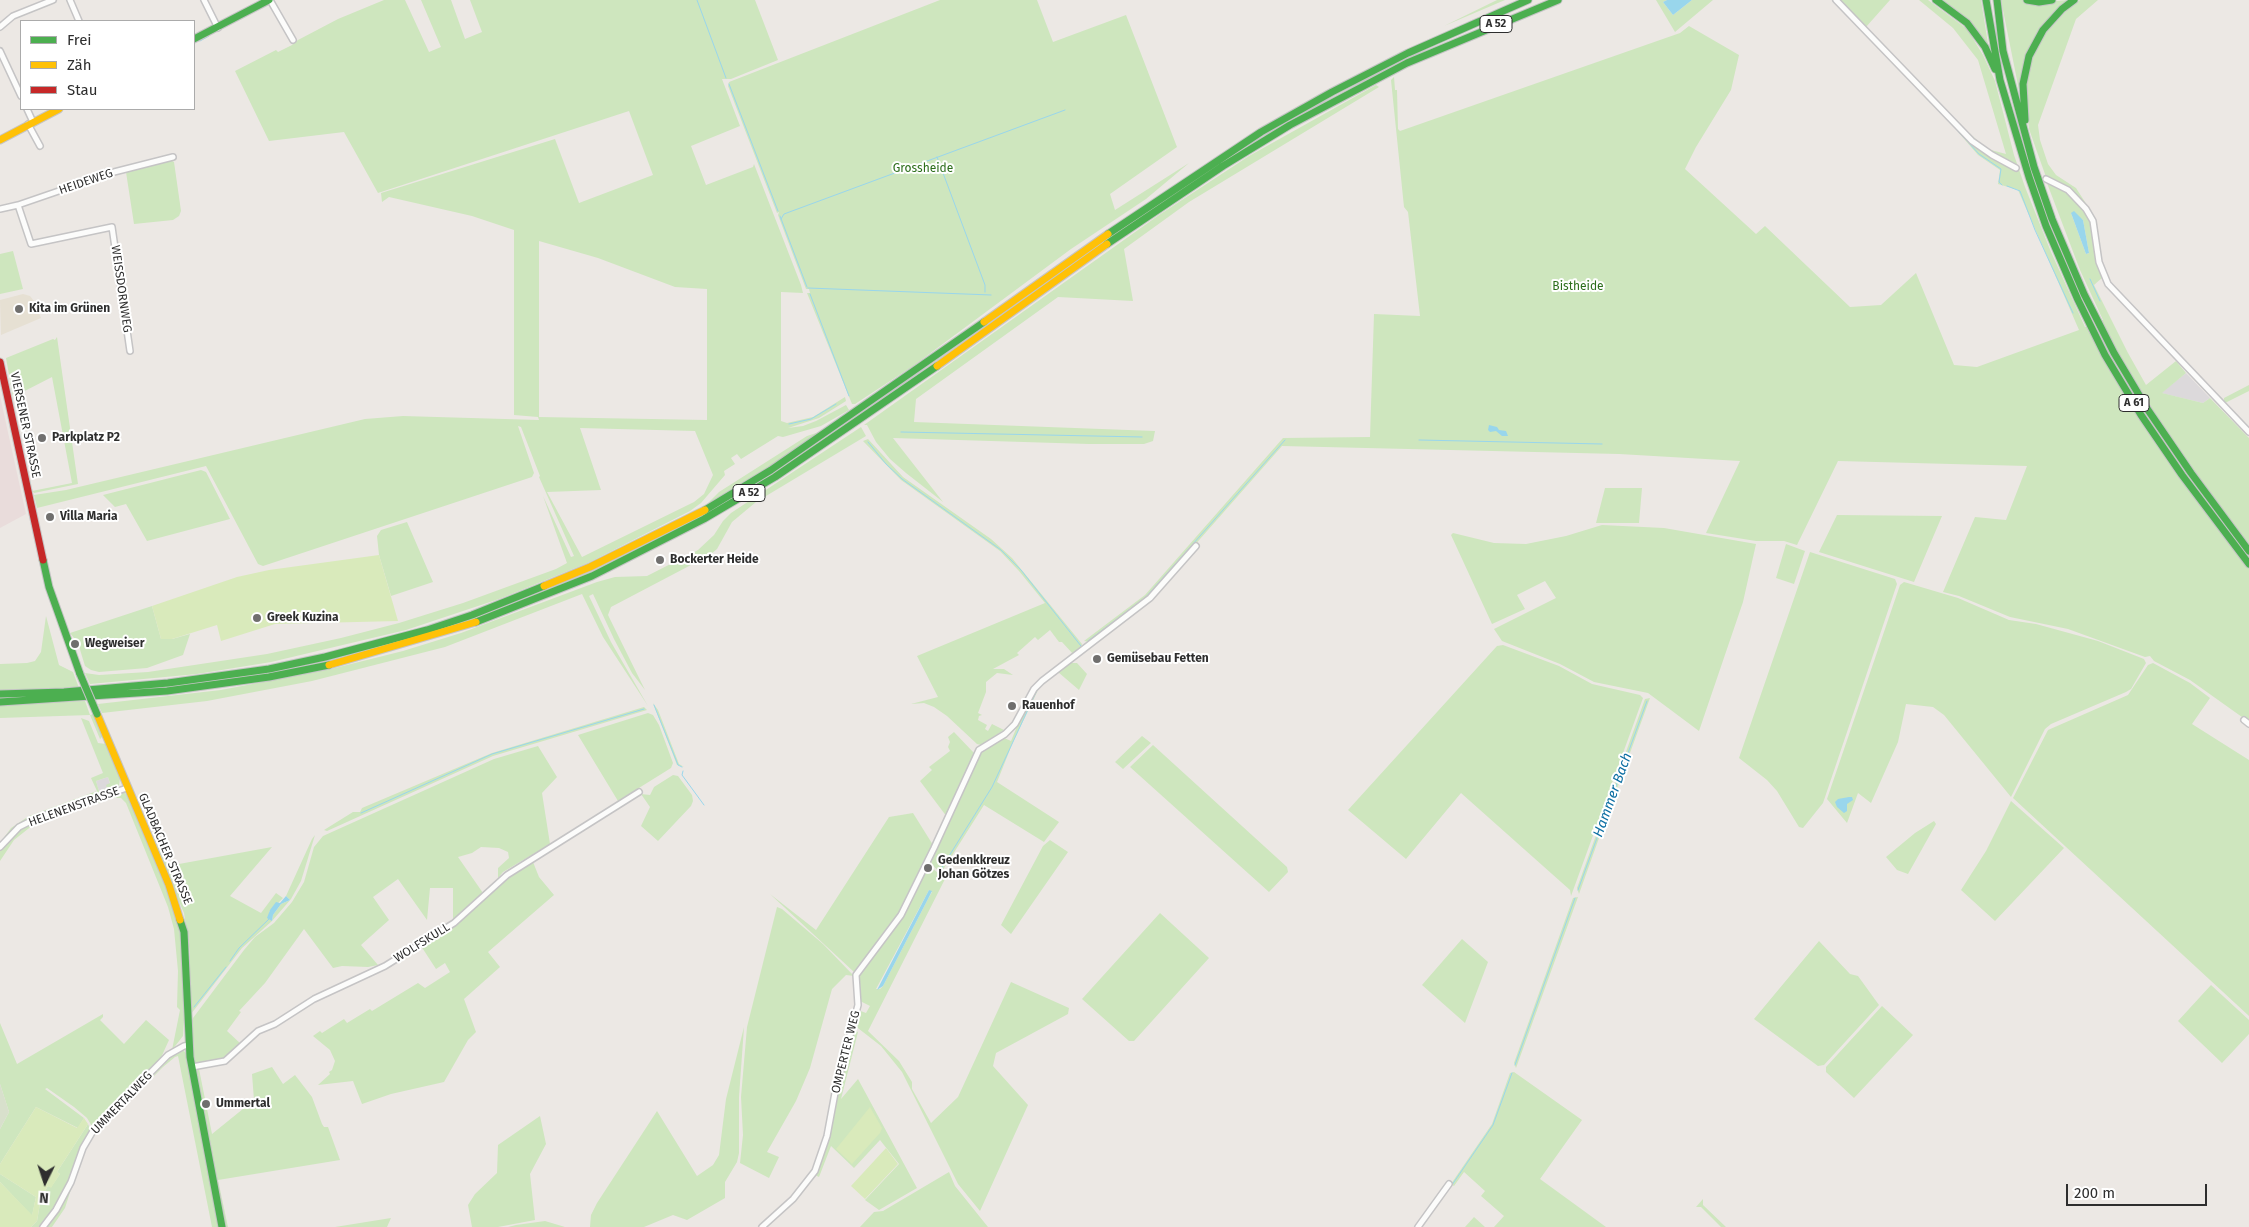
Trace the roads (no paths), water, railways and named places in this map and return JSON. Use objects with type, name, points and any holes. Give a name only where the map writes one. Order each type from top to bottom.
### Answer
[{"type":"main road","points":[[195,39],[270,0]]},
{"type":"main road","name":"A 52","points":[[0,694],[64,692],[168,683],[269,669],[325,658],[410,635],[472,615],[590,568],[700,513],[779,465],[890,389],[1120,225],[1206,166],[1261,132],[1332,92],[1408,53],[1528,0]]},
{"type":"main road","name":"A 52","points":[[0,702],[65,700],[167,691],[269,677],[327,665],[475,622],[592,576],[696,524],[775,477],[974,340],[1123,232],[1223,166],[1290,125],[1407,63],[1558,0]]},
{"type":"main road","points":[[1936,0],[1956,14],[1976,34],[1985,46],[2000,80]]},
{"type":"main road","name":"A 61","points":[[1986,0],[2000,80],[2029,177],[2046,226],[2095,336],[2124,388],[2158,441],[2249,564]]},
{"type":"main road","name":"A 61","points":[[1997,0],[2009,76],[2034,167],[2052,219],[2084,294],[2119,361],[2164,436],[2249,550]]},
{"type":"main road","points":[[2027,0],[2039,2],[2052,0]]},
{"type":"main road","points":[[2034,167],[2022,101],[2024,72],[2029,56],[2043,30],[2062,9],[2074,0]]},
{"type":"main road","points":[[0,140],[57,110]]},
{"type":"main road","name":"VIERSENER STRASSE","points":[[0,362],[28,493]]},
{"type":"main road","name":"GLADBACHER STRASSE","points":[[28,493],[49,587],[80,674],[169,885],[184,932],[189,1045],[222,1227]]},
{"type":"street","points":[[0,27],[12,16],[53,0]]},
{"type":"street","points":[[70,0],[79,20]]},
{"type":"street","points":[[204,0],[218,28]]},
{"type":"street","points":[[270,0],[293,40]]},
{"type":"street","points":[[1836,0],[1972,141],[2016,168]]},
{"type":"street","points":[[0,52],[20,94]]},
{"type":"street","points":[[27,110],[40,146]]},
{"type":"street","name":"HEIDEWEG","points":[[0,209],[18,205],[114,172],[173,157]]},
{"type":"street","points":[[2046,179],[2068,190],[2086,209],[2092,220],[2100,262],[2108,284],[2122,301],[2249,432]]},
{"type":"street","name":"WEISSDORNWEG","points":[[18,205],[31,244],[112,228],[130,351]]},
{"type":"street","name":"OMPERTER WEG","points":[[762,1227],[784,1208],[815,1171],[822,1153],[858,1005],[856,975],[901,915],[979,750],[1005,734],[1015,724],[1034,689],[1042,681],[1150,598],[1196,546]]},
{"type":"street","name":"HELENENSTRASSE","points":[[0,847],[20,827],[39,817],[127,788]]},
{"type":"street","name":"WOLFSKULL","points":[[192,1067],[225,1061],[258,1032],[275,1024],[314,999],[385,966],[454,923],[507,874],[639,792]]},
{"type":"street","name":"UMMERTALWEG","points":[[43,1227],[56,1210],[71,1182],[83,1148],[93,1131],[168,1055],[189,1045]]},
{"type":"street","points":[[1418,1227],[1449,1184]]},
{"type":"water","points":[[1667,0],[1692,0],[1673,15],[1663,2]]},
{"type":"water","points":[[2074,211],[2083,220],[2089,253],[2086,254],[2071,213]]},
{"type":"water","points":[[1489,425],[1506,431],[1508,436],[1502,436],[1496,431],[1490,432],[1488,430]]},
{"type":"water","points":[[1852,797],[1853,800],[1847,804],[1847,811],[1844,813],[1837,807],[1835,802],[1838,799]]},
{"type":"water","points":[[929,890],[932,891],[883,986],[877,990]]},
{"type":"water","points":[[286,896],[290,900],[281,904],[273,915],[272,921],[267,918],[276,902],[280,903]]},
{"type":"waterway","points":[[697,0],[726,78]]},
{"type":"waterway","points":[[200,41],[209,36]]},
{"type":"waterway","points":[[729,84],[778,211]]},
{"type":"waterway","points":[[1934,105],[1979,154],[2001,169],[1999,182],[2002,185]]},
{"type":"waterway","points":[[781,219],[784,214],[1065,110]]},
{"type":"waterway","points":[[937,157],[985,285],[985,292]]},
{"type":"waterway","points":[[2007,186],[2020,191],[2035,230],[2073,313]]},
{"type":"waterway","points":[[780,216],[807,287]]},
{"type":"waterway","points":[[2090,279],[2100,301]]},
{"type":"waterway","points":[[808,288],[991,295]]},
{"type":"waterway","points":[[810,294],[849,396]]},
{"type":"waterway","points":[[789,424],[811,419],[836,404]]},
{"type":"waterway","points":[[901,432],[1142,437]]},
{"type":"waterway","points":[[1088,641],[1146,597],[1285,440]]},
{"type":"waterway","points":[[1419,440],[1602,444]]},
{"type":"waterway","points":[[868,442],[886,464],[902,479],[1001,550],[1021,570],[1081,646]]},
{"type":"waterway","points":[[1060,670],[1070,663]]},
{"type":"waterway","points":[[941,869],[992,787],[1038,688]]},
{"type":"waterway","name":"Hammer Bach","points":[[1578,890],[1647,701]]},
{"type":"waterway","points":[[654,705],[678,765],[682,767]]},
{"type":"waterway","points":[[361,813],[492,754],[644,709]]},
{"type":"waterway","points":[[683,771],[682,775],[704,805]]},
{"type":"waterway","name":"Hammer Bach","points":[[1515,1065],[1575,898]]},
{"type":"waterway","points":[[230,961],[239,948],[269,919]]},
{"type":"waterway","points":[[194,1007],[226,967]]},
{"type":"waterway","name":"Hammer Bach","points":[[1452,1185],[1493,1125],[1512,1073]]},
{"type":"place","name":"Kita im Grünen","points":[[19,309]]},
{"type":"place","name":"Parkplatz P2","points":[[42,438]]},
{"type":"place","name":"Villa Maria","points":[[50,517]]},
{"type":"place","name":"Bockerter Heide","points":[[660,560]]},
{"type":"place","name":"Greek Kuzina","points":[[257,618]]},
{"type":"place","name":"Wegweiser","points":[[75,644]]},
{"type":"place","name":"Gemüsebau Fetten","points":[[1097,659]]},
{"type":"place","name":"Rauenhof","points":[[1012,706]]},
{"type":"place","name":"Gedenkkreuz Johan Götzes","points":[[928,868]]},
{"type":"place","name":"Ummertal","points":[[206,1104]]},
{"type":"park label","name":"Grossheide","points":[[923,169]]},
{"type":"park label","name":"Bistheide","points":[[1578,287]]}]
